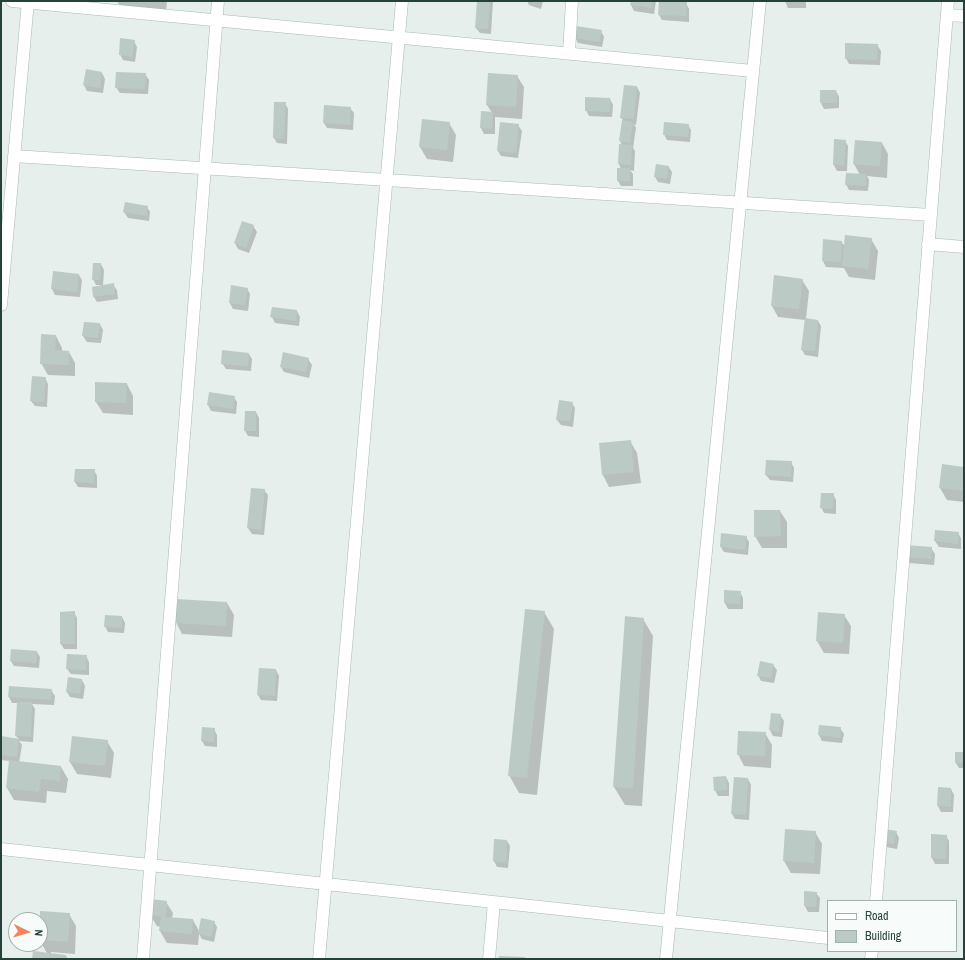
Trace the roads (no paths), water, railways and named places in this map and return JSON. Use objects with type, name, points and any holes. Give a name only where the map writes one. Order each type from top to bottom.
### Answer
[{"type":"street","points":[[12,1],[753,71]]},
{"type":"street","points":[[144,959],[218,1]]},
{"type":"street","points":[[319,959],[402,1]]},
{"type":"street","points":[[569,53],[572,1]]},
{"type":"street","points":[[666,959],[760,1]]},
{"type":"street","points":[[876,900],[948,1]]},
{"type":"street","points":[[1,305],[28,2]]},
{"type":"street","points":[[947,15],[964,16]]},
{"type":"street","points":[[14,156],[931,215]]},
{"type":"street","points":[[928,244],[964,247]]},
{"type":"street","points":[[1,849],[827,938]]},
{"type":"street","points":[[489,959],[494,902]]}]
